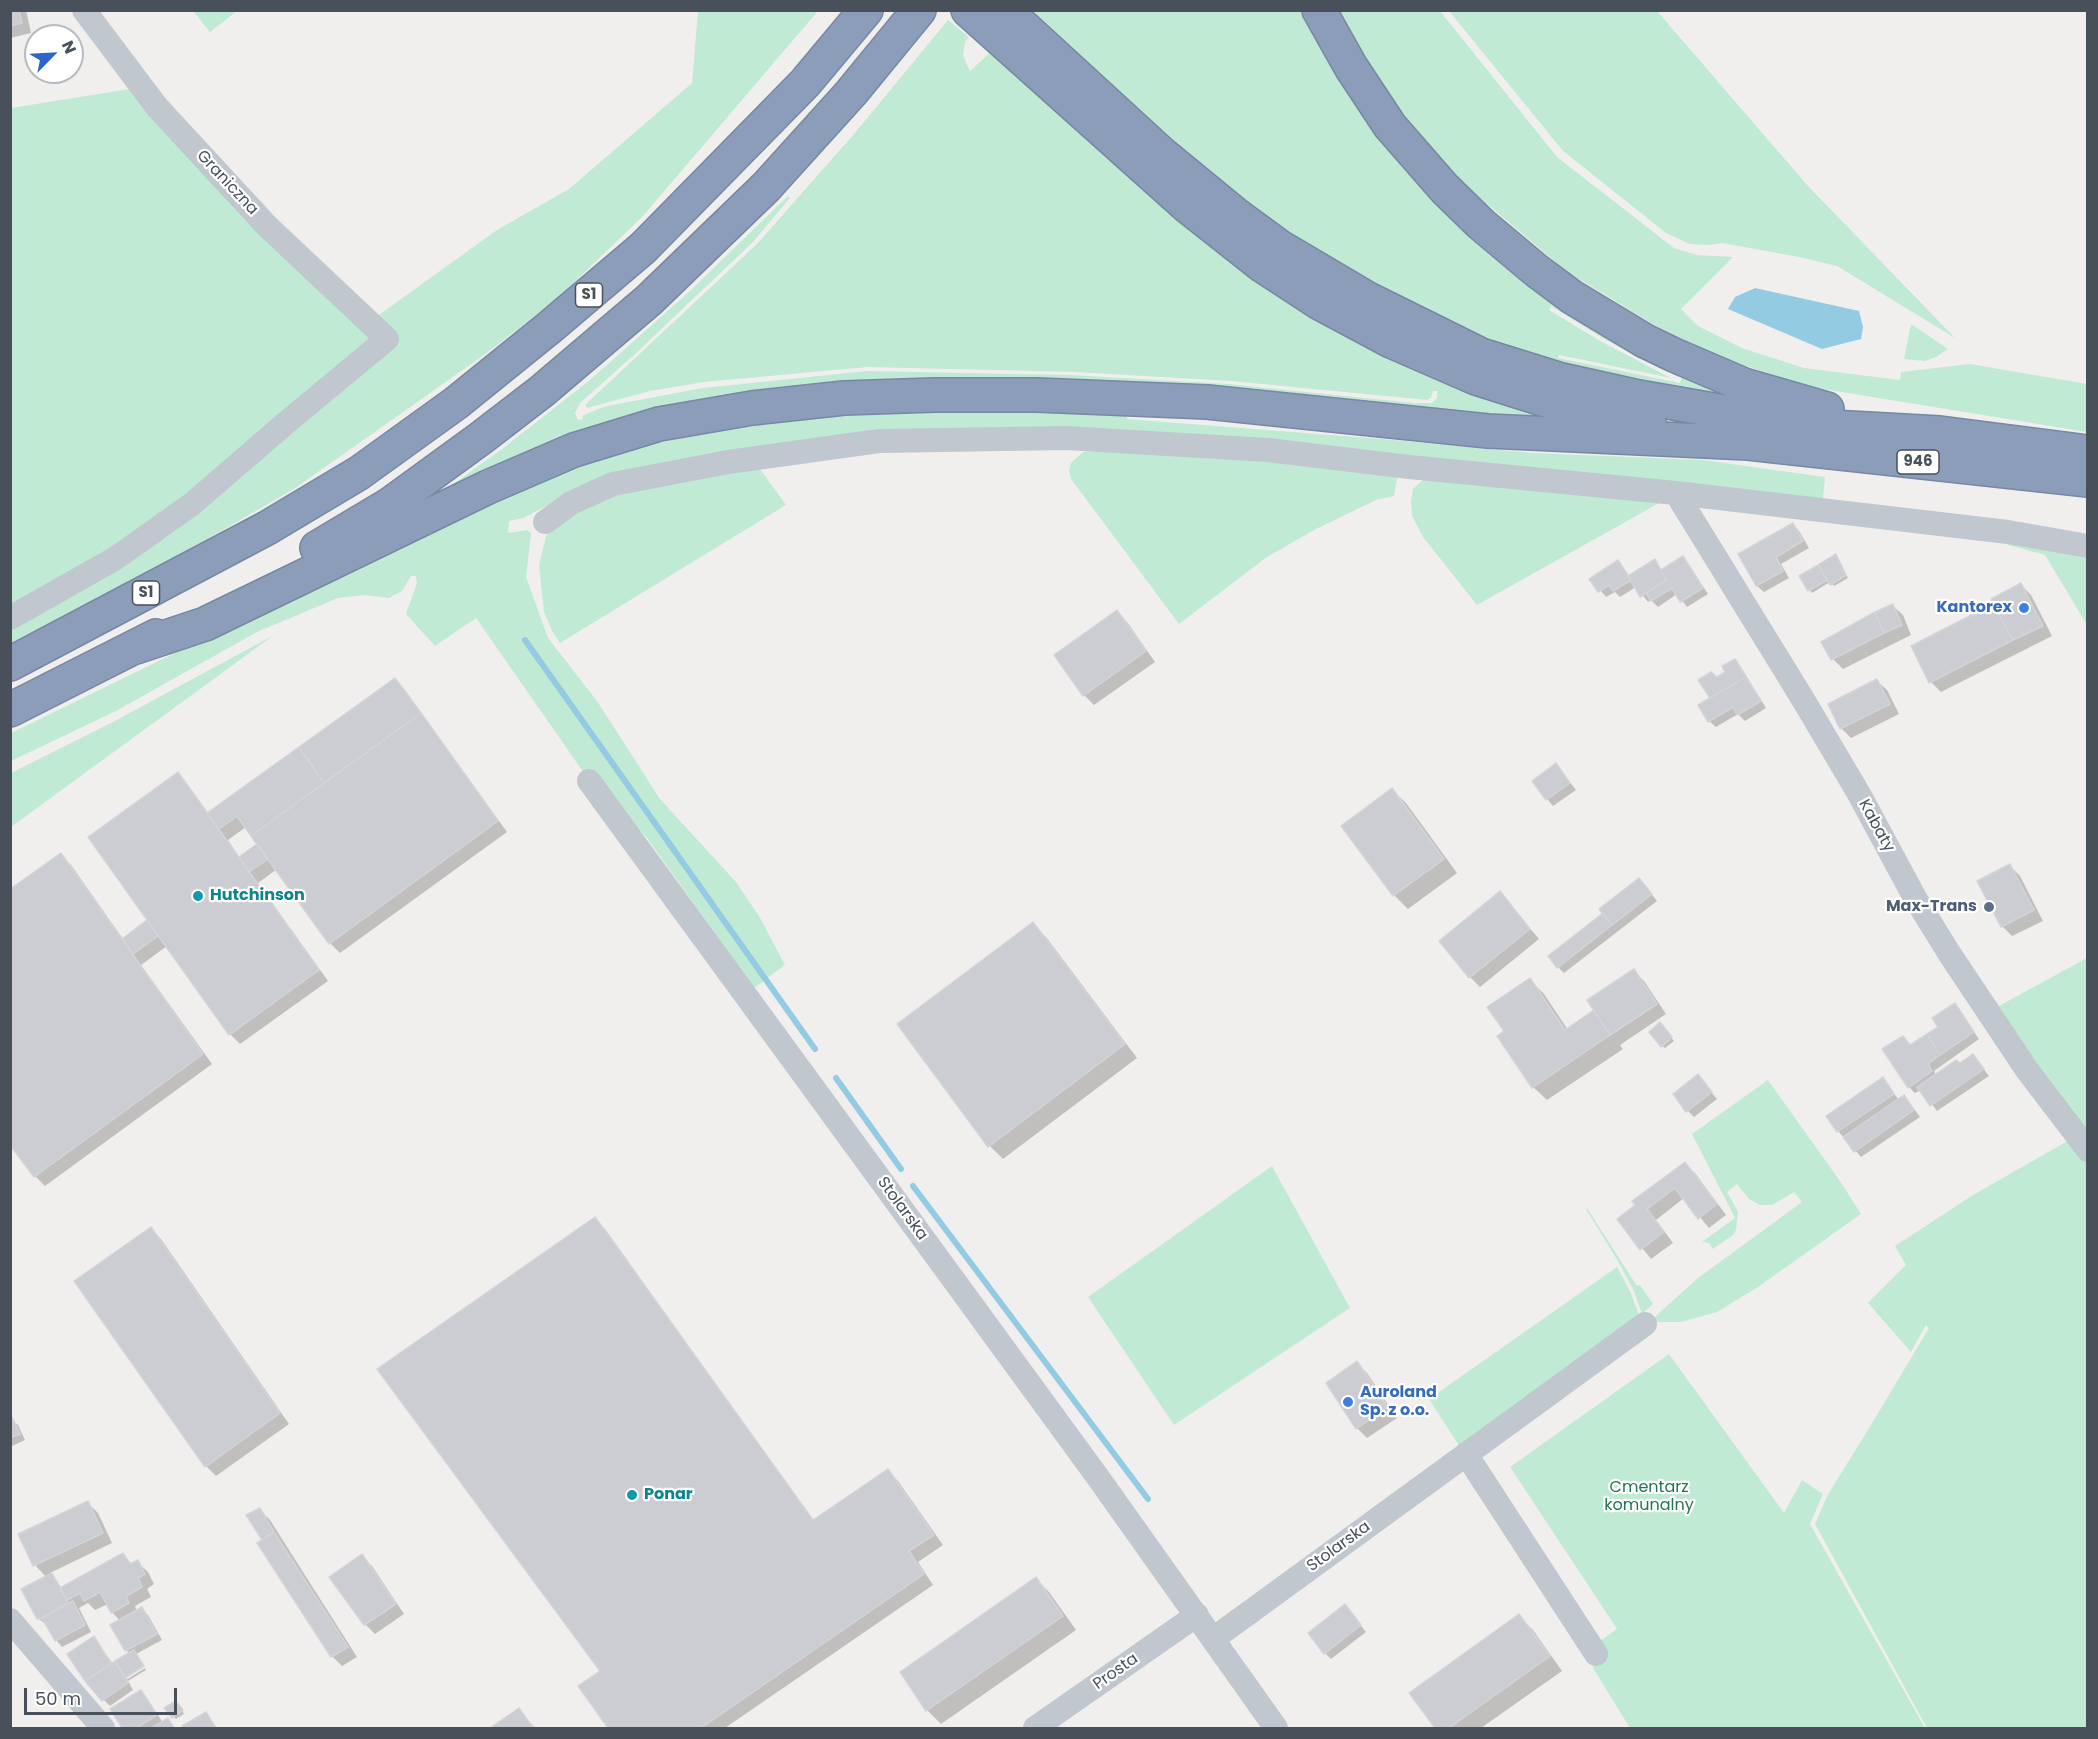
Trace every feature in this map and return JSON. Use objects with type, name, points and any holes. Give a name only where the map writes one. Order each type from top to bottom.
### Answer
[{"type":"highway","name":"S1","points":[[10,664],[277,522],[359,472],[456,403],[643,248],[804,83],[866,10]]},
{"type":"highway","points":[[10,710],[136,647],[336,537],[389,505],[481,438],[542,391],[649,300],[766,187],[851,93],[919,10]]},
{"type":"highway","points":[[1319,10],[1368,95],[1390,126],[1488,231],[1572,297],[1645,341],[1744,385],[1816,407],[1940,433]]},
{"type":"highway","points":[[986,16],[1162,153],[1235,214],[1280,247],[1368,299],[1481,355],[1558,379],[1671,403],[1832,427],[1940,433]]},
{"type":"highway","points":[[986,16],[1186,206],[1263,266],[1318,302],[1391,341],[1476,378],[1552,402],[1748,443]]},
{"type":"highway","points":[[136,647],[205,624],[488,487],[574,450],[660,424],[752,408],[844,398],[934,395],[1110,397],[1207,402],[1488,431],[1748,443]]},
{"type":"highway","name":"946","points":[[1940,433],[2088,452]]},
{"type":"highway","name":"946","points":[[1748,443],[2088,480]]},
{"type":"street","name":"Graniczna","points":[[10,618],[117,558],[192,504],[387,339],[259,218],[157,107],[84,10]]},
{"type":"street","points":[[545,522],[571,503],[613,484],[728,462],[879,441],[1066,438],[1268,450],[1409,467],[1676,493],[2007,532],[2088,546]]},
{"type":"street","name":"Kabaty","points":[[1676,493],[1804,701],[1915,898],[1949,953],[2026,1070],[2088,1150]]},
{"type":"street","name":"Stolarska","points":[[590,781],[747,993],[1197,1615],[1276,1728]]},
{"type":"street","name":"Stolarska","points":[[1213,1639],[1644,1324]]},
{"type":"street","points":[[1466,1454],[1596,1654]]},
{"type":"street","name":"Prosta","points":[[1035,1728],[1197,1615]]},
{"type":"street","points":[[10,1620],[103,1728]]},
{"type":"green space","points":[[193,11],[237,11],[210,32]]},
{"type":"green space","points":[[698,11],[818,11],[643,216],[557,299],[484,355],[294,489],[176,557],[11,643],[11,108],[142,87],[369,322],[497,230],[569,189],[692,83]]},
{"type":"green space","points":[[1024,11],[1309,11],[1442,199],[1761,400],[1666,390],[1521,355],[1417,314],[1249,209]],"holes":[[[1551,306],[1604,339],[1678,377],[1682,376],[1680,383],[1558,358],[1559,355],[1671,378],[1602,342],[1549,310]]]},
{"type":"green space","points":[[1334,11],[1440,11],[1557,157],[1674,248],[1697,255],[1733,257],[1681,309],[1698,326],[1742,348],[1804,368],[1900,380],[1901,372],[1970,364],[2087,384],[2087,432],[1811,387],[1694,349],[1566,271],[1466,186],[1410,126],[1352,42]]},
{"type":"green space","points":[[1449,11],[1657,11],[1808,186],[1955,338],[1837,266],[1722,243],[1690,244],[1666,233],[1563,151]]},
{"type":"green space","points":[[948,20],[969,37],[965,42],[963,56],[970,71],[991,52],[1378,351],[1440,381],[1553,418],[1552,421],[1014,379],[951,378],[865,382],[704,399],[631,414],[546,443],[445,490],[590,380],[690,291],[788,196],[790,198],[753,242],[580,403],[575,413],[578,420],[583,419],[582,416],[586,414],[607,406],[703,388],[867,371],[1071,375],[1228,384],[1414,403],[1432,403],[1437,398],[1437,391],[1433,391],[1431,398],[1427,400],[1231,381],[1075,372],[868,367],[704,382],[650,391],[587,408],[585,405],[757,244],[854,134]]},
{"type":"green space","points":[[1911,324],[1948,349],[1925,361],[1904,359]]},
{"type":"green space","points":[[874,406],[1127,410],[1127,419],[1533,453],[1703,460],[1825,477],[1823,499],[1624,480],[1586,472],[1558,479],[881,434],[550,504],[523,518],[509,521],[508,533],[527,530],[531,533],[526,577],[548,638],[597,701],[660,799],[736,882],[759,916],[785,965],[767,978],[525,636],[523,638],[764,981],[754,988],[647,838],[586,776],[476,618],[435,646],[406,614],[417,583],[416,576],[411,576],[402,591],[389,598],[365,595],[338,598],[257,632],[116,711],[11,761],[11,733],[575,458],[655,434]]},
{"type":"green space","points":[[1155,451],[1398,473],[1394,496],[1376,500],[1316,529],[1267,557],[1179,624],[1071,479],[1069,470],[1071,463],[1083,452]]},
{"type":"green space","points":[[755,462],[786,505],[560,643],[544,612],[539,565],[546,536],[561,518],[578,503]]},
{"type":"green space","points":[[1424,479],[1661,502],[1477,605],[1423,537],[1412,516],[1413,489]]},
{"type":"green space","points":[[2008,532],[2087,546],[2087,625],[2045,555],[2008,545]]},
{"type":"green space","points":[[274,635],[11,827],[11,773],[111,723]]},
{"type":"green space","points":[[2087,958],[2087,1142],[1997,1007]]},
{"type":"green space","points":[[1768,1080],[1861,1214],[1758,1287],[1717,1312],[1681,1322],[1649,1322],[1698,1278],[1802,1202],[1794,1192],[1772,1205],[1760,1205],[1749,1199],[1737,1184],[1727,1192],[1738,1212],[1736,1230],[1733,1235],[1713,1249],[1709,1243],[1702,1242],[1735,1218],[1692,1134]]},
{"type":"green space","points":[[2071,1139],[2088,1158],[2087,1728],[1927,1728],[1815,1524],[1827,1496],[1929,1328],[1926,1325],[1911,1352],[1868,1303],[1906,1265],[1895,1246],[1973,1195]]},
{"type":"green space","points":[[1272,1166],[1350,1308],[1174,1425],[1088,1297]]},
{"type":"green space","points":[[1587,1208],[1637,1286],[1640,1285],[1653,1304],[1642,1314],[1634,1291]]},
{"type":"green space","points":[[1617,1267],[1630,1291],[1639,1315],[1460,1447],[1429,1399]]},
{"type":"green space","name":"Cmentarz komunalny","points":[[1669,1354],[1784,1513],[1802,1480],[1823,1494],[1810,1524],[1925,1728],[1630,1728],[1593,1668],[1600,1641],[1617,1629],[1510,1467]]},
{"type":"water","points":[[1755,288],[1859,311],[1863,327],[1861,339],[1822,349],[1728,309],[1735,297]]},
{"type":"building","points":[[10,10],[19,10],[22,23],[10,26]]},
{"type":"building","points":[[1793,523],[1803,541],[1776,557],[1783,571],[1756,586],[1738,554]]},
{"type":"building","points":[[1836,554],[1846,575],[1830,585],[1818,565]]},
{"type":"building","points":[[1683,556],[1703,588],[1680,602],[1672,588],[1651,601],[1646,593],[1666,580],[1661,570]]},
{"type":"building","points":[[1655,559],[1666,580],[1640,597],[1628,576]]},
{"type":"building","points":[[1618,560],[1631,580],[1613,591],[1609,585],[1598,592],[1589,579]]},
{"type":"building","points":[[1818,565],[1827,580],[1808,591],[1799,576]]},
{"type":"building","points":[[2021,583],[2043,626],[2013,640],[1991,599]]},
{"type":"building","points":[[1893,604],[1902,625],[1884,633],[1875,612]]},
{"type":"building","points":[[1993,604],[2013,640],[1929,683],[1911,646]]},
{"type":"building","points":[[1117,610],[1146,651],[1083,696],[1054,655]]},
{"type":"building","points":[[1875,612],[1884,633],[1831,660],[1821,642]]},
{"type":"building","points":[[1735,659],[1746,677],[1710,698],[1698,680],[1711,672],[1717,677],[1725,672],[1722,666]]},
{"type":"building","points":[[1746,677],[1761,701],[1737,715],[1733,707],[1708,722],[1698,705]]},
{"type":"building","points":[[395,678],[421,713],[324,783],[299,747]]},
{"type":"building","points":[[1877,679],[1890,704],[1840,729],[1828,704]]},
{"type":"building","points":[[421,713],[498,821],[329,944],[251,836]]},
{"type":"building","points":[[299,747],[324,783],[251,836],[237,816],[219,829],[207,813]]},
{"type":"building","points":[[1556,763],[1570,783],[1546,800],[1532,781]]},
{"type":"building","name":"Hutchinson","points":[[178,772],[319,970],[229,1035],[88,837]]},
{"type":"building","points":[[1392,788],[1444,859],[1393,896],[1341,826]]},
{"type":"building","points":[[257,844],[268,859],[249,872],[239,857]]},
{"type":"building","points":[[61,853],[203,1054],[34,1177],[10,1145],[10,889]]},
{"type":"building","points":[[2010,864],[2034,910],[2001,927],[1977,881]]},
{"type":"building","points":[[1639,878],[1652,894],[1612,925],[1599,909]]},
{"type":"building","points":[[1500,891],[1530,929],[1469,978],[1439,941]]},
{"type":"building","points":[[1603,913],[1612,925],[1557,968],[1548,956]]},
{"type":"building","points":[[147,920],[158,936],[133,954],[122,939]]},
{"type":"building","points":[[1033,922],[1125,1044],[988,1147],[897,1024]]},
{"type":"building","points":[[1634,969],[1657,1004],[1610,1035],[1587,1000]]},
{"type":"building","points":[[1530,978],[1565,1030],[1594,1010],[1610,1035],[1532,1088],[1497,1036],[1504,1031],[1487,1007]]},
{"type":"building","points":[[1955,1003],[1974,1032],[1940,1055],[1927,1034],[1938,1027],[1932,1018]]},
{"type":"building","points":[[1660,1022],[1672,1037],[1661,1047],[1649,1032]]},
{"type":"building","points":[[1927,1034],[1940,1055],[1928,1064],[1932,1071],[1908,1088],[1882,1049],[1903,1036],[1910,1045]]},
{"type":"building","points":[[1973,1054],[1984,1069],[1930,1106],[1917,1087],[1956,1060],[1960,1063]]},
{"type":"building","points":[[1698,1074],[1712,1092],[1686,1112],[1673,1094]]},
{"type":"building","points":[[1883,1077],[1894,1094],[1837,1132],[1826,1116]]},
{"type":"building","points":[[1904,1095],[1914,1110],[1854,1152],[1843,1137]]},
{"type":"building","points":[[1685,1162],[1717,1204],[1698,1219],[1675,1188],[1647,1209],[1664,1232],[1640,1250],[1617,1219],[1635,1205],[1632,1201]]},
{"type":"building","name":"Ponar","points":[[595,1217],[813,1520],[888,1469],[934,1535],[909,1551],[924,1574],[701,1728],[608,1728],[578,1686],[600,1671],[377,1369]]},
{"type":"building","points":[[151,1227],[280,1413],[205,1467],[74,1281]]},
{"type":"building","points":[[1357,1361],[1388,1407],[1356,1429],[1326,1383]]},
{"type":"building","points":[[12,1417],[20,1434],[10,1438],[10,1418]]},
{"type":"building","points":[[88,1501],[103,1533],[33,1566],[18,1534]]},
{"type":"building","points":[[260,1508],[274,1532],[262,1540],[246,1515]]},
{"type":"building","points":[[274,1532],[348,1647],[331,1657],[257,1543]]},
{"type":"building","points":[[123,1553],[130,1564],[138,1560],[145,1574],[138,1578],[142,1587],[126,1596],[129,1603],[111,1613],[100,1592],[84,1601],[80,1593],[67,1600],[60,1588]]},
{"type":"building","points":[[362,1554],[396,1604],[364,1625],[329,1577]]},
{"type":"building","points":[[52,1573],[68,1603],[37,1619],[21,1589]]},
{"type":"building","points":[[1036,1577],[1063,1616],[926,1711],[900,1672]]},
{"type":"building","points":[[73,1601],[85,1625],[55,1641],[42,1618]]},
{"type":"building","points":[[1345,1604],[1361,1625],[1324,1654],[1308,1633]]},
{"type":"building","points":[[142,1607],[157,1634],[125,1651],[110,1625]]},
{"type":"building","points":[[1519,1614],[1550,1656],[1449,1728],[1435,1728],[1409,1693]]},
{"type":"building","points":[[94,1636],[111,1664],[85,1681],[67,1654]]},
{"type":"building","points":[[134,1650],[144,1666],[125,1678],[115,1661]]},
{"type":"building","points":[[115,1661],[128,1683],[102,1701],[85,1681]]},
{"type":"building","points":[[141,1690],[157,1715],[136,1728],[122,1728],[110,1709]]},
{"type":"building","points":[[176,1701],[183,1710],[172,1718],[164,1708]]},
{"type":"building","points":[[519,1708],[533,1728],[490,1728]]},
{"type":"building","points":[[206,1712],[216,1728],[184,1728],[182,1726]]},
{"type":"building","points":[[168,1718],[174,1728],[152,1728]]},
{"type":"waterway","points":[[525,640],[815,1049]]},
{"type":"waterway","points":[[836,1078],[901,1169]]},
{"type":"waterway","points":[[913,1186],[1148,1499]]},
{"type":"place","name":"Kantorex","points":[[2024,608]]},
{"type":"place","name":"Hutchinson","points":[[198,896]]},
{"type":"place","name":"Max-Trans","points":[[1989,907]]},
{"type":"place","name":"Auroland Sp. z o.o.","points":[[1348,1402]]},
{"type":"place","name":"Ponar","points":[[632,1495]]}]
